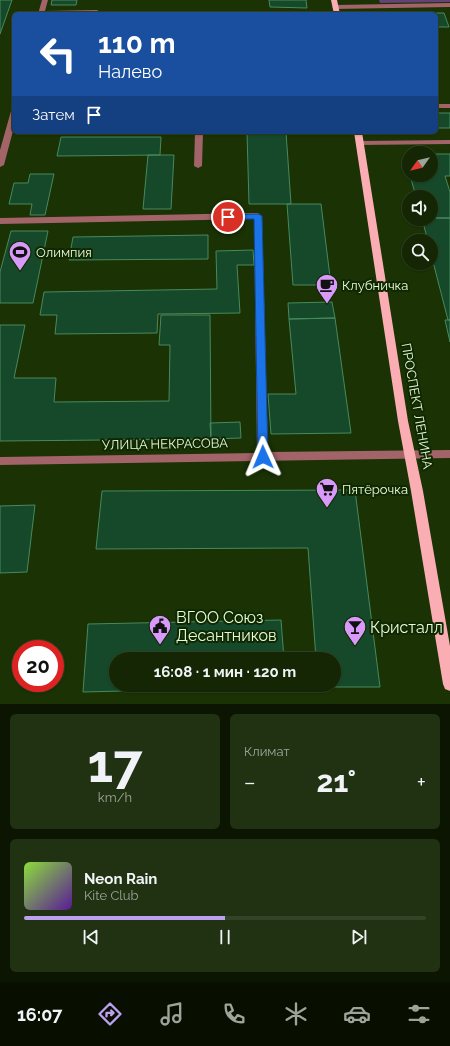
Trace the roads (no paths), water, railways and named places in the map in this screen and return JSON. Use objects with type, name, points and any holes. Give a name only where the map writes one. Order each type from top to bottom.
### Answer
[{"type":"main road","name":"ПРОСПЕКТ ЛЕНИНА","points":[[358,134],[409,455],[450,684]]},
{"type":"street","points":[[42,12],[45,0]]},
{"type":"street","points":[[335,3],[450,5]]},
{"type":"street","points":[[438,106],[450,106]]},
{"type":"street","points":[[0,164],[12,120]]},
{"type":"street","points":[[198,166],[199,134]]},
{"type":"street","points":[[360,143],[450,142]]},
{"type":"street","points":[[0,221],[258,216],[263,457]]},
{"type":"street","name":"УЛИЦА НЕКРАСОВА","points":[[0,461],[450,454]]},
{"type":"place","name":"Олимпия","points":[[20,272]]},
{"type":"place","name":"Клубничка","points":[[327,304]]},
{"type":"place","name":"Пятёрочка","points":[[327,508]]},
{"type":"place","name":"ВГОО Союз Десантников","points":[[160,646]]},
{"type":"place","name":"Кристалл","points":[[355,646]]}]
